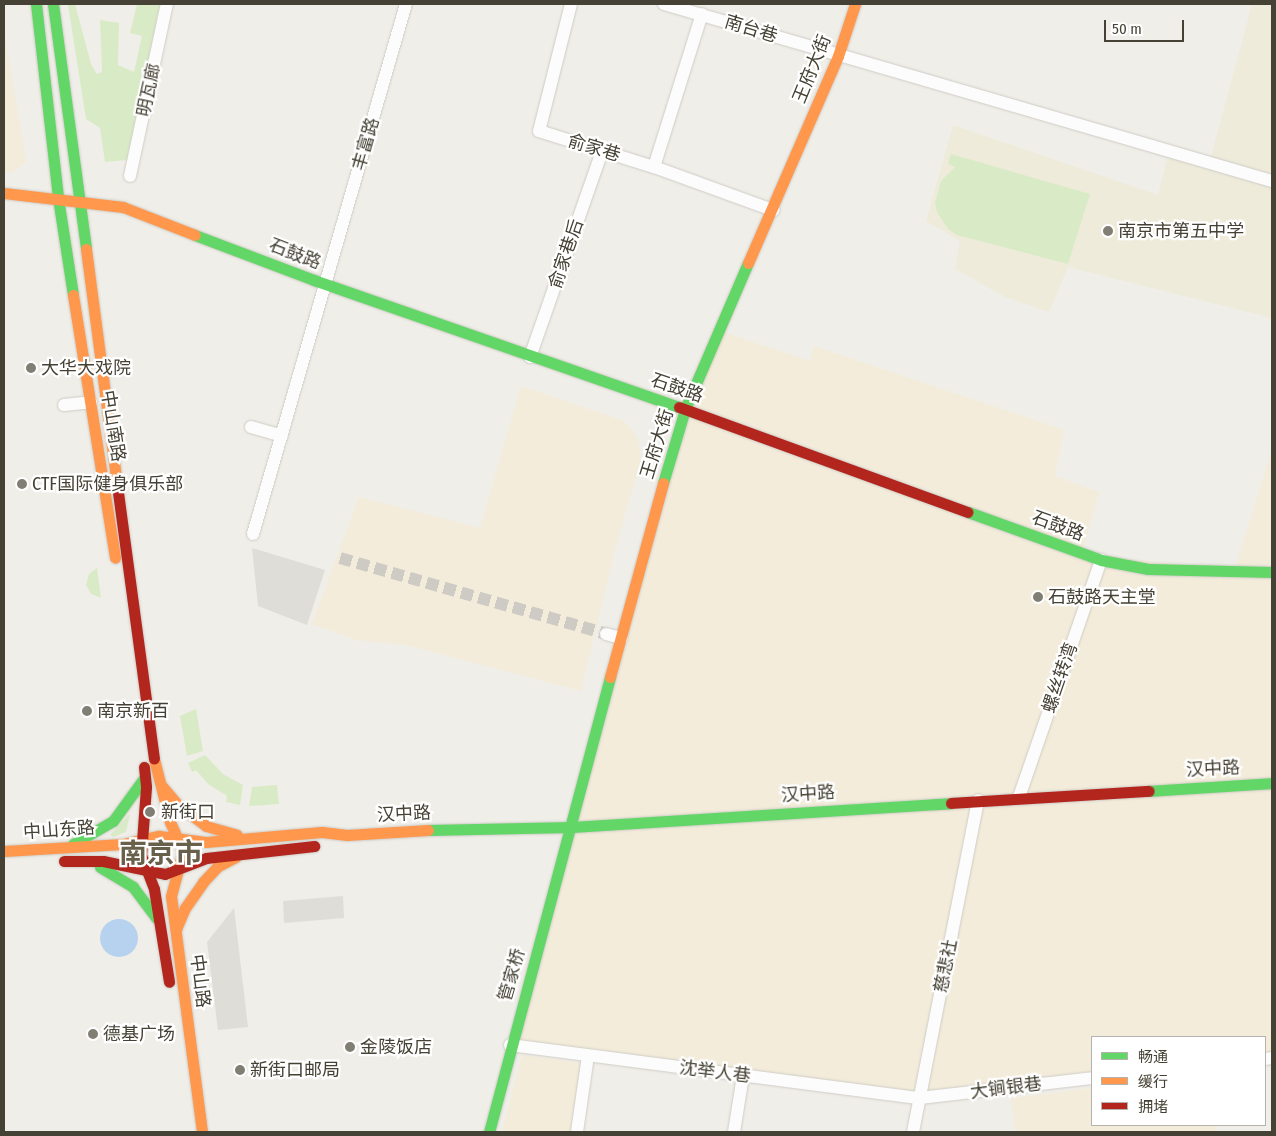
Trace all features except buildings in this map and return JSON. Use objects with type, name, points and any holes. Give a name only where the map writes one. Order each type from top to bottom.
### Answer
[{"type":"main road","name":"中山南路","points":[[36,4],[58,198],[151,777],[176,838]]},
{"type":"main road","name":"中山南路","points":[[54,4],[151,777],[141,855]]},
{"type":"main road","name":"王府大街","points":[[572,828],[640,559],[686,409],[838,56],[855,4]]},
{"type":"main road","name":"石鼓路","points":[[4,193],[123,206],[326,285],[530,357],[686,409],[1101,560],[1148,569],[1272,572]]},
{"type":"main road","points":[[66,848],[113,820],[151,777],[165,792],[206,826],[248,838]]},
{"type":"main road","name":"汉中路","points":[[176,838],[206,842],[322,832],[347,835],[409,830],[572,828],[1019,797],[1272,783]]},
{"type":"main road","name":"管家桥","points":[[489,1132],[510,1045],[572,828]]},
{"type":"main road","name":"汉中路","points":[[165,874],[206,858],[324,845],[347,835]]},
{"type":"main road","name":"中山东路","points":[[4,851],[66,848],[176,838]]},
{"type":"main road","name":"中山路","points":[[176,838],[183,851],[181,867],[171,896],[202,1132]]},
{"type":"main road","points":[[176,931],[185,908],[212,872],[228,861],[252,852]]},
{"type":"main road","name":"中山路","points":[[141,855],[154,889],[170,992]]},
{"type":"main road","points":[[68,861],[107,869],[133,887],[149,904],[161,933]]},
{"type":"main road","name":"中山东路","points":[[50,862],[103,861],[165,874]]},
{"type":"street","name":"明瓦廊","points":[[130,176],[167,4]]},
{"type":"street","name":"丰富路","points":[[253,534],[406,4]]},
{"type":"street","name":"俞家巷","points":[[570,4],[539,131],[654,167],[773,210]]},
{"type":"street","name":"南台巷","points":[[664,4],[1272,181]]},
{"type":"street","points":[[654,167],[702,14]]},
{"type":"street","name":"俞家巷后","points":[[530,357],[602,151]]},
{"type":"street","points":[[64,405],[91,402]]},
{"type":"street","points":[[251,427],[282,436]]},
{"type":"street","name":"螺丝转湾","points":[[1019,797],[1101,560]]},
{"type":"street","points":[[606,634],[621,638]]},
{"type":"street","name":"慈悲社","points":[[913,1132],[978,800]]},
{"type":"street","name":"沈举人巷","points":[[510,1045],[920,1098]]},
{"type":"street","points":[[577,1132],[588,1056]]},
{"type":"street","points":[[734,1132],[743,1076]]},
{"type":"street","name":"大锏银巷","points":[[920,1098],[1091,1078]]},
{"type":"shaded area","name":"南京市第五中学","points":[[1252,4],[1272,4],[1272,318],[1068,267],[1049,312],[1005,297],[955,269],[960,241],[926,221],[953,125],[1158,195],[1169,152],[1209,164]]},
{"type":"shaded area","points":[[4,31],[26,162],[11,173],[4,172]]},
{"type":"shaded area","points":[[720,331],[810,361],[814,346],[1064,430],[1055,476],[1099,492],[1082,553],[1234,571],[1272,450],[1272,1058],[1266,1059],[1266,1036],[1091,1036],[1091,1079],[920,1098],[510,1045],[640,559]]},
{"type":"shaded area","points":[[521,386],[624,421],[637,436],[641,459],[615,549],[581,691],[406,645],[357,640],[312,624],[359,497],[480,528]]},
{"type":"shaded area","points":[[252,548],[325,570],[307,625],[258,606]]},
{"type":"shaded area","points":[[343,896],[344,918],[284,923],[283,901]]},
{"type":"shaded area","points":[[234,908],[248,1027],[218,1030],[207,942]]},
{"type":"shaded area","points":[[522,1055],[587,1064],[577,1132],[502,1132]]},
{"type":"shaded area","points":[[1091,1088],[1091,1126],[1215,1126],[1216,1132],[1015,1132],[1011,1098]]},
{"type":"green space","points":[[75,4],[91,64],[97,74],[102,72],[100,20],[119,23],[118,65],[134,72],[142,36],[130,33],[137,4],[160,4],[127,160],[105,162],[100,128],[86,119],[68,5]]},
{"type":"green space","points":[[951,154],[1090,194],[1068,264],[957,235],[948,229],[937,212],[935,203],[941,181],[955,167],[948,164]]},
{"type":"green space","points":[[97,568],[101,598],[91,594],[86,585],[89,574]]},
{"type":"green space","points":[[196,709],[203,751],[187,756],[180,716]]},
{"type":"green space","points":[[205,755],[223,774],[243,785],[240,805],[226,802],[227,796],[208,784],[196,770],[192,772],[188,763]]},
{"type":"green space","points":[[277,785],[279,804],[249,806],[252,787]]},
{"type":"green space","points":[[130,814],[126,832],[113,837],[110,835]]},
{"type":"green space","points":[[162,848],[168,854],[162,860],[156,854]]},
{"type":"water","points":[[119,919],[133,924],[138,938],[133,952],[119,957],[105,952],[100,938],[105,924]]},
{"type":"tunnel","points":[[340,558],[606,634]]},
{"type":"traffic: fast","points":[[36,4],[58,198],[73,295]]},
{"type":"traffic: fast","points":[[53,4],[86,249]]},
{"type":"traffic: fast","points":[[195,235],[314,280],[679,407]]},
{"type":"traffic: fast","points":[[663,483],[685,409],[748,263]]},
{"type":"traffic: fast","points":[[968,512],[1101,560],[1148,569],[1272,572]]},
{"type":"traffic: fast","points":[[489,1132],[610,677]]},
{"type":"traffic: fast","points":[[73,844],[113,821],[145,777]]},
{"type":"traffic: fast","points":[[1149,791],[1272,783]]},
{"type":"traffic: fast","points":[[428,830],[572,827],[951,803]]},
{"type":"traffic: fast","points":[[100,867],[133,887],[156,918]]},
{"type":"traffic: slow","points":[[748,263],[838,56],[855,4]]},
{"type":"traffic: slow","points":[[4,193],[123,207],[195,235]]},
{"type":"traffic: slow","points":[[86,249],[117,485]]},
{"type":"traffic: slow","points":[[73,295],[115,558]]},
{"type":"traffic: slow","points":[[610,677],[663,483]]},
{"type":"traffic: slow","points":[[154,759],[170,822],[183,851],[171,896],[202,1132]]},
{"type":"traffic: slow","points":[[161,785],[177,804],[206,826],[237,835]]},
{"type":"traffic: slow","points":[[4,851],[123,844],[159,836],[206,842],[322,832],[347,835],[428,830]]},
{"type":"traffic: slow","points":[[176,929],[185,908],[203,882],[218,866],[236,857]]},
{"type":"traffic: jam","points":[[679,407],[968,512]]},
{"type":"traffic: jam","points":[[117,485],[154,759]]},
{"type":"traffic: jam","points":[[144,767],[146,787],[141,855],[154,889],[169,982]]},
{"type":"traffic: jam","points":[[951,803],[1149,791]]},
{"type":"traffic: jam","points":[[64,861],[103,861],[165,874],[206,858],[314,846]]},
{"type":"place","name":"南京市第五中学","points":[[1108,231]]},
{"type":"place","name":"大华大戏院","points":[[31,368]]},
{"type":"place","name":"CTF国际健身俱乐部","points":[[22,484]]},
{"type":"place","name":"石鼓路天主堂","points":[[1038,597]]},
{"type":"place","name":"南京新百","points":[[87,711]]},
{"type":"place","name":"新街口","points":[[150,812]]},
{"type":"place","name":"德基广场","points":[[93,1034]]},
{"type":"place","name":"金陵饭店","points":[[350,1047]]},
{"type":"place","name":"新街口邮局","points":[[240,1070]]},
{"type":"district","name":"南京市","points":[[161,854]]}]
